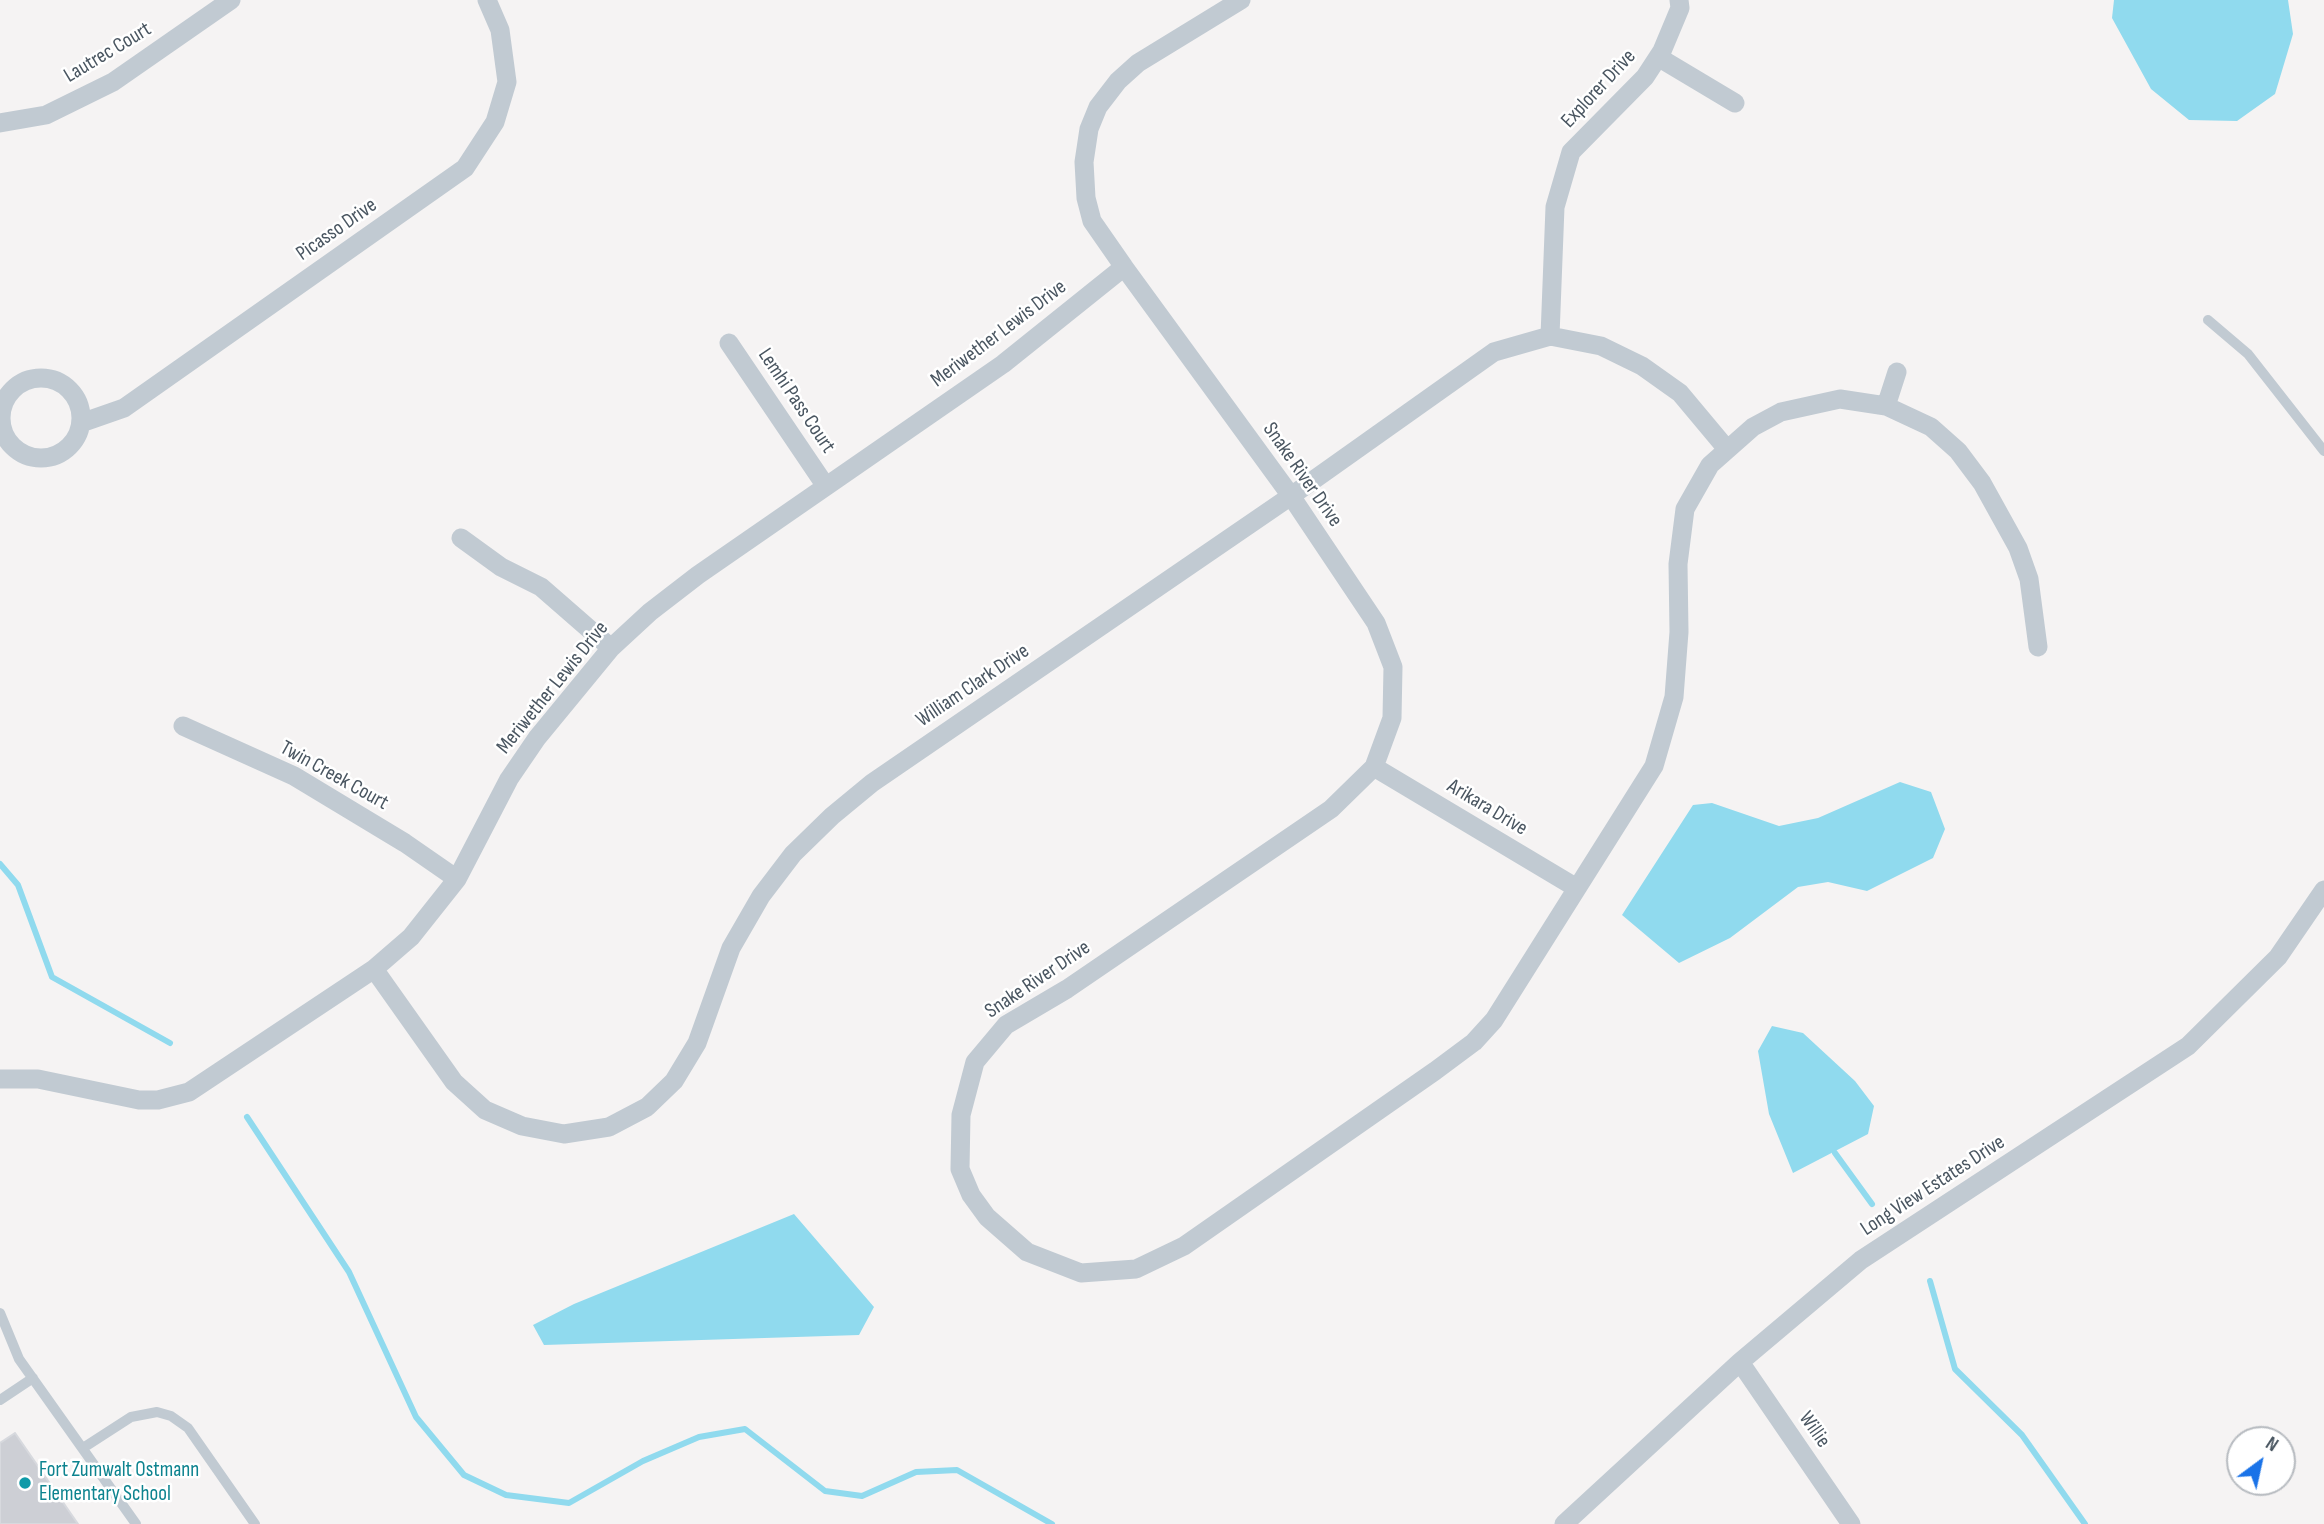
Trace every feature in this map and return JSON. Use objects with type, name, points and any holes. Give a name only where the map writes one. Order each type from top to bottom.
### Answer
[{"type":"street","name":"Lautrec Court","points":[[0,124],[46,115],[113,82],[231,0]]},
{"type":"street","name":"Picasso Drive","points":[[81,423],[124,408],[465,168],[495,122],[507,82],[500,30],[486,0]]},
{"type":"street","name":"Snake River Drive","points":[[1241,0],[1139,63],[1118,81],[1098,107],[1089,129],[1084,162],[1086,198],[1092,221],[1291,496],[1376,623],[1393,667],[1392,718],[1374,767],[1331,809],[1067,989],[1025,1012],[989,1041],[975,1062],[965,1088],[961,1115],[960,1169],[971,1195],[987,1217],[1027,1252],[1081,1273],[1136,1269],[1184,1246],[1474,1042],[1517,988],[1575,887],[1654,766],[1674,697],[1679,632],[1678,564],[1685,509],[1710,465],[1726,448],[1753,427],[1781,412],[1840,399],[1886,406],[1931,428],[1958,451],[1982,483],[2018,548],[2029,579],[2038,647]]},
{"type":"street","name":"Explorer Drive","points":[[1550,336],[1555,207],[1571,152],[1645,77],[1658,57],[1680,8],[1679,0]]},
{"type":"street","points":[[1658,57],[1735,103]]},
{"type":"street","name":"Meriwether Lewis Drive","points":[[0,1079],[38,1079],[139,1100],[158,1100],[189,1092],[374,969],[411,937],[457,879],[509,779],[537,738],[611,648],[650,612],[698,575],[1003,364],[1124,267]]},
{"type":"street","name":"William Clark Drive","points":[[374,969],[454,1082],[485,1111],[522,1126],[564,1134],[609,1127],[647,1107],[674,1081],[696,1043],[730,948],[761,896],[793,854],[832,816],[872,783],[1291,496],[1494,352],[1550,336],[1601,346],[1643,366],[1680,393],[1726,448]]},
{"type":"street","name":"Lemhi Pass Court","points":[[729,343],[825,485]]},
{"type":"street","points":[[1886,406],[1896,372]]},
{"type":"street","points":[[40,377],[54,380],[75,396],[81,409],[81,423],[69,447],[58,454],[33,457],[21,452],[4,434],[2,409],[15,387],[26,380],[40,377]]},
{"type":"street","points":[[461,538],[501,567],[541,587],[611,648]]},
{"type":"street","name":"Twin Creek Court","points":[[183,726],[294,776],[405,843],[457,879]]},
{"type":"street","name":"Arikara Drive","points":[[1374,767],[1575,887]]},
{"type":"street","name":"Long View Estates Drive","points":[[1564,1524],[1740,1362],[1861,1260],[2188,1046],[2278,957],[2324,890]]},
{"type":"street","name":"Willie","points":[[1740,1362],[1851,1524]]},
{"type":"lane","points":[[2208,320],[2248,354],[2324,451]]},
{"type":"lane","points":[[0,1313],[19,1359],[136,1524]]},
{"type":"lane","points":[[0,1400],[33,1378]]},
{"type":"lane","points":[[83,1448],[131,1417],[156,1412],[171,1416],[188,1427],[255,1524]]},
{"type":"water","points":[[2114,0],[2288,0],[2293,34],[2275,94],[2237,121],[2189,120],[2151,89],[2112,18]]},
{"type":"water","points":[[1900,782],[1931,792],[1945,829],[1933,858],[1867,891],[1828,882],[1798,887],[1730,938],[1679,963],[1622,915],[1693,805],[1712,803],[1779,826],[1818,818]]},
{"type":"water","points":[[1772,1026],[1803,1033],[1855,1081],[1874,1106],[1868,1134],[1793,1173],[1769,1114],[1758,1051]]},
{"type":"water","points":[[794,1214],[874,1307],[859,1335],[544,1345],[533,1325],[574,1304]]},
{"type":"building","name":"Fort Zumwalt Ostmann Elementary School","points":[[15,1433],[78,1524],[0,1524],[0,1443]]},
{"type":"waterway","points":[[0,864],[18,885],[52,977],[170,1043]]},
{"type":"waterway","points":[[247,1117],[349,1272],[416,1417],[464,1475],[506,1495],[569,1503],[643,1461],[699,1437],[745,1429],[825,1491],[862,1496],[916,1472],[957,1470],[1052,1524]]},
{"type":"waterway","points":[[1835,1153],[1872,1204]]},
{"type":"waterway","points":[[1930,1281],[1955,1369],[2022,1435],[2085,1524]]},
{"type":"place","name":"Fort Zumwalt Ostmann Elementary School","points":[[25,1483]]}]
